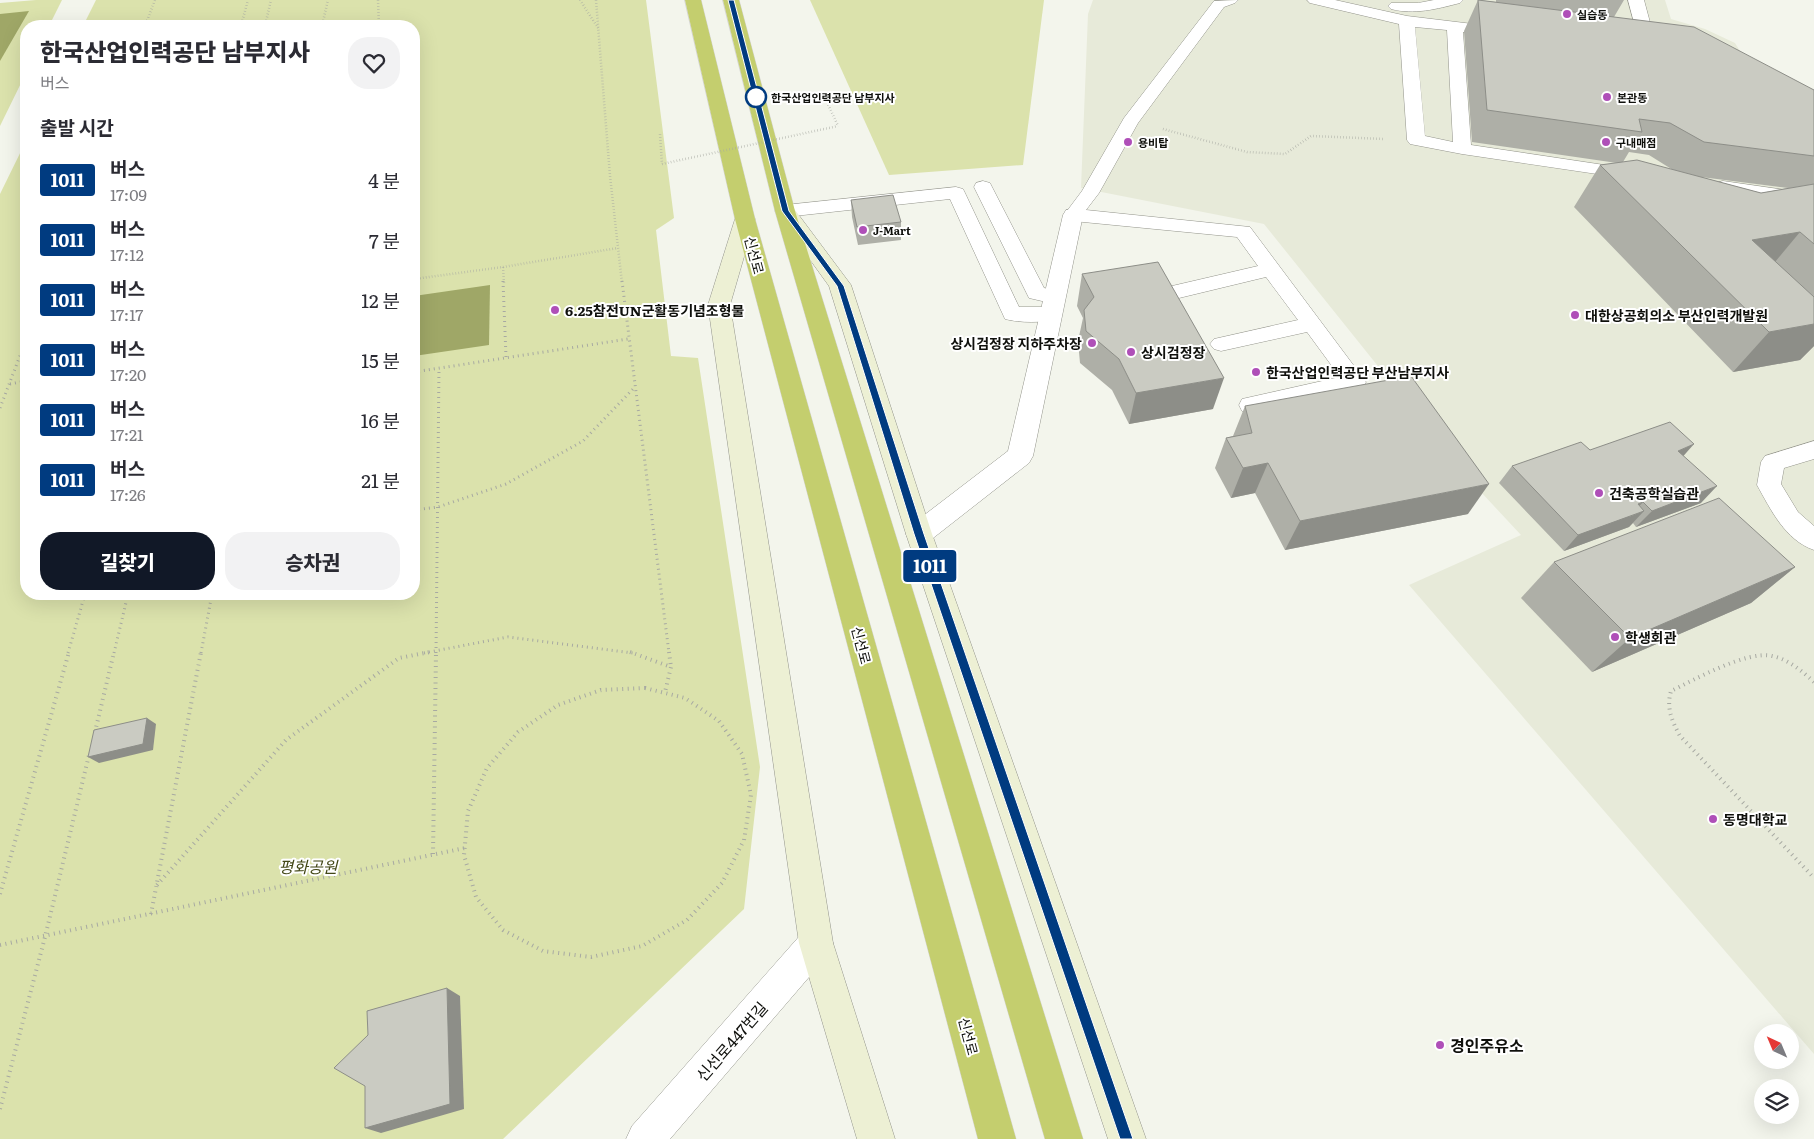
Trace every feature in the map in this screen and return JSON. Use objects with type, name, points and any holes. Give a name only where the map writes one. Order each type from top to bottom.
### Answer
[{"type":"highway","points":[[693,0],[745,219]]},
{"type":"highway","points":[[731,0],[785,211],[1064,1139]]},
{"type":"highway","name":"신선로","points":[[745,219],[997,1139]]},
{"type":"main road","points":[[785,211],[840,286],[919,534],[1127,1139]]},
{"type":"main road","name":"신선로","points":[[745,219],[719,305],[816,943],[876,1139]]},
{"type":"street","points":[[919,534],[1020,456],[1073,215]]},
{"type":"street","name":"신선로447번길","points":[[645,1139],[816,943]]},
{"type":"lane","points":[[1073,215],[1090,193],[1130,122],[1219,4],[1230,0]]},
{"type":"lane","points":[[1316,0],[1418,8],[1455,0]]},
{"type":"lane","points":[[1316,0],[1407,21],[1513,32]]},
{"type":"lane","points":[[1636,0],[1648,45]]},
{"type":"lane","points":[[1407,21],[1416,140],[1462,149],[1649,176]]},
{"type":"lane","points":[[1455,26],[1462,149]]},
{"type":"lane","points":[[1629,43],[1648,45],[1664,52]]},
{"type":"lane","points":[[1707,184],[1814,200]]},
{"type":"lane","points":[[983,187],[1036,293],[1053,305]]},
{"type":"lane","points":[[785,211],[956,193],[1012,314],[1053,305]]},
{"type":"lane","points":[[1073,215],[1243,231],[1355,382],[1250,405]]},
{"type":"lane","points":[[1179,291],[1272,269]]},
{"type":"lane","points":[[1221,344],[1312,324]]},
{"type":"lane","points":[[1814,450],[1773,462],[1769,484],[1789,519],[1814,540]]},
{"type":"path","points":[[147,20],[155,0]]},
{"type":"path","points":[[242,20],[248,0]]},
{"type":"path","points":[[266,20],[271,0]]},
{"type":"path","points":[[323,20],[328,0]]},
{"type":"path","points":[[378,0],[379,20]]},
{"type":"path","points":[[580,0],[598,28]]},
{"type":"path","points":[[596,0],[628,339],[671,667],[664,692]]},
{"type":"path","points":[[660,134],[662,164],[838,126],[827,102]]},
{"type":"path","points":[[1130,122],[1186,134],[1220,146],[1247,152],[1285,154],[1311,136],[1416,140]]},
{"type":"path","points":[[420,278],[618,248]]},
{"type":"path","points":[[503,267],[506,357]]},
{"type":"path","points":[[420,371],[628,339]]},
{"type":"path","points":[[0,408],[20,356]]},
{"type":"path","points":[[432,854],[439,368]]},
{"type":"path","points":[[9,384],[20,382]]},
{"type":"path","points":[[420,509],[438,506],[506,484],[583,441],[634,388]]},
{"type":"path","points":[[0,894],[82,600]]},
{"type":"path","points":[[94,737],[127,600]]},
{"type":"path","points":[[151,914],[211,600]]},
{"type":"path","points":[[157,885],[286,740],[399,658],[508,637],[627,651],[671,667]]},
{"type":"path","points":[[1814,682],[1799,668],[1770,655],[1750,657],[1671,691],[1667,702],[1671,718],[1680,736],[1814,878]]},
{"type":"path","points":[[645,688],[686,698],[719,721],[742,754],[750,795],[744,840],[722,883],[686,920],[642,946],[591,957],[543,951],[503,930],[476,896],[464,855],[465,848],[468,811],[487,768],[518,732],[558,705],[601,690],[645,688]]},
{"type":"path","points":[[0,1109],[45,937],[91,746]]},
{"type":"path","points":[[0,945],[465,848]]},
{"type":"shaded area","name":"대한상공회의소 부산인력개발원","points":[[1093,0],[1665,0],[1671,19],[1705,29],[1735,43],[1748,64],[1814,121],[1814,1054],[1799,1037],[1799,1024],[1788,1024],[1409,585],[1521,535],[1466,476],[1264,224],[1081,188],[1088,14]]},
{"type":"shaded area","points":[[29,11],[24,20],[20,20],[20,27],[0,61],[0,14]]},
{"type":"shaded area","points":[[490,285],[489,345],[420,355],[420,295]]},
{"type":"green space","points":[[62,0],[52,20],[20,20],[20,85],[0,126],[0,3]]},
{"type":"green space","name":"평화공원","points":[[96,0],[646,0],[674,218],[656,230],[671,356],[698,358],[760,767],[744,909],[503,1139],[0,1139],[0,194],[20,153],[20,600],[420,600],[420,20],[86,20]]},
{"type":"green space","points":[[810,0],[1044,0],[1023,165],[889,175]]},
{"type":"building","name":"본관동","points":[[1478,0],[1694,27],[1814,90],[1814,156],[1704,142],[1670,123],[1639,119],[1642,132],[1487,110]]},
{"type":"building","points":[[1637,160],[1761,193],[1814,184],[1814,244],[1800,232],[1752,240],[1814,297],[1814,324],[1769,332],[1600,165]]},
{"type":"building","points":[[893,195],[901,222],[857,227],[851,200]]},
{"type":"building","points":[[1158,262],[1224,378],[1136,393],[1119,359],[1086,331],[1084,310],[1094,297],[1082,274]]},
{"type":"building","points":[[1411,376],[1489,484],[1300,521],[1268,463],[1243,468],[1226,438],[1252,433],[1245,406]]},
{"type":"building","name":"건축공학실습관","points":[[1670,422],[1694,444],[1678,451],[1717,486],[1652,511],[1643,502],[1638,504],[1644,511],[1578,535],[1512,466],[1581,442],[1590,450]]},
{"type":"building","points":[[1719,498],[1795,567],[1630,638],[1554,562]]},
{"type":"building","points":[[147,718],[143,744],[88,757],[94,730]]},
{"type":"building","points":[[447,988],[450,1104],[365,1128],[365,1086],[334,1068],[368,1035],[367,1011]]},
{"type":"bus line","name":"1011","points":[[731,0],[785,211],[840,286],[919,534],[1127,1139]]},
{"type":"place","name":"실습동","points":[[1567,14]]},
{"type":"place","name":"한국산업인력공단 남부지사","points":[[756,97]]},
{"type":"place","name":"본관동","points":[[1607,97]]},
{"type":"place","name":"용비탑","points":[[1128,142]]},
{"type":"place","name":"구내매점","points":[[1606,142]]},
{"type":"place","name":"J-Mart","points":[[863,230]]},
{"type":"place","name":"6.25참전UN군활동기념조형물","points":[[555,310]]},
{"type":"place","name":"대한상공회의소 부산인력개발원","points":[[1575,315]]},
{"type":"place","name":"상시검정장 지하주차장","points":[[1092,343]]},
{"type":"place","name":"상시검정장","points":[[1131,352]]},
{"type":"place","name":"한국산업인력공단 부산남부지사","points":[[1256,372]]},
{"type":"place","name":"건축공학실습관","points":[[1599,493]]},
{"type":"place","name":"학생회관","points":[[1615,637]]},
{"type":"place","name":"동명대학교","points":[[1713,819]]},
{"type":"place","name":"경인주유소","points":[[1440,1045]]}]
